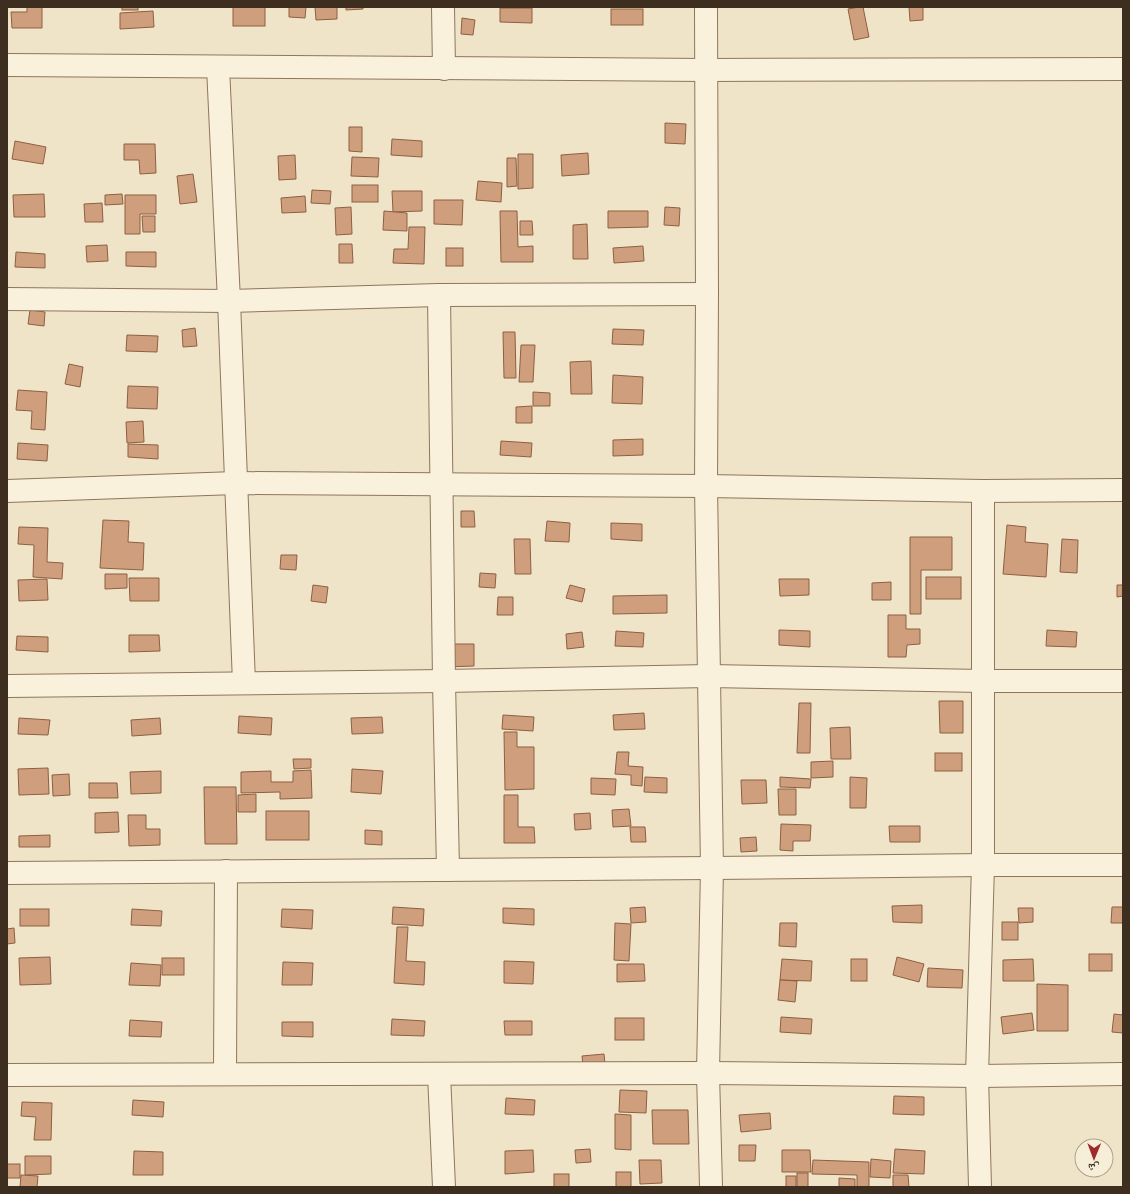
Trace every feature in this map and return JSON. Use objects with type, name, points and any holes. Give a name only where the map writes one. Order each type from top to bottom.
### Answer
[{"type":"street","points":[[443,7],[444,69]]},
{"type":"street","points":[[706,7],[706,486],[712,868],[708,1073],[711,1187]]},
{"type":"street","points":[[7,65],[706,70],[1123,69]]},
{"type":"street","points":[[218,67],[244,683]]},
{"type":"street","points":[[7,299],[229,301],[439,295],[707,294]]},
{"type":"street","points":[[439,295],[448,870]]},
{"type":"street","points":[[7,491],[236,483],[706,486],[983,491],[1123,490]]},
{"type":"street","points":[[980,1187],[977,1076],[982,865],[983,491]]},
{"type":"street","points":[[7,686],[444,681],[709,676],[983,681],[1123,681]]},
{"type":"street","points":[[7,873],[1123,865]]},
{"type":"street","points":[[225,1074],[226,871]]},
{"type":"street","points":[[7,1075],[708,1073],[977,1076],[1123,1074]]},
{"type":"street","points":[[439,1074],[444,1187]]},
{"type":"building","points":[[27,7],[42,7],[42,28],[12,28],[11,12],[27,12]]},
{"type":"building","points":[[122,7],[138,7],[138,10],[122,10]]},
{"type":"building","points":[[233,7],[265,7],[265,26],[233,26]]},
{"type":"building","points":[[289,7],[306,7],[305,18],[289,17]]},
{"type":"building","points":[[315,7],[337,7],[337,19],[316,20]]},
{"type":"building","points":[[346,7],[363,7],[363,9],[346,10]]},
{"type":"building","points":[[863,7],[869,37],[854,40],[848,9]]},
{"type":"building","points":[[909,7],[923,7],[923,20],[910,21]]},
{"type":"building","points":[[500,8],[532,8],[532,23],[500,22]]},
{"type":"building","points":[[611,9],[643,9],[643,25],[611,25]]},
{"type":"building","points":[[153,11],[154,27],[120,29],[120,13]]},
{"type":"building","points":[[462,18],[475,20],[473,35],[461,34]]},
{"type":"building","points":[[665,123],[686,124],[685,144],[665,143]]},
{"type":"building","points":[[349,127],[362,127],[362,152],[349,151]]},
{"type":"building","points":[[392,139],[422,141],[422,157],[391,155]]},
{"type":"building","points":[[15,141],[46,147],[43,164],[12,159]]},
{"type":"building","points":[[124,144],[155,144],[156,173],[140,174],[139,160],[124,160]]},
{"type":"building","points":[[588,153],[589,174],[562,176],[561,155]]},
{"type":"building","points":[[518,154],[533,154],[533,188],[518,189]]},
{"type":"building","points":[[295,155],[296,179],[279,180],[278,156]]},
{"type":"building","points":[[352,157],[379,158],[378,177],[351,176]]},
{"type":"building","points":[[507,158],[516,158],[517,186],[507,187]]},
{"type":"building","points":[[193,174],[197,202],[180,204],[177,176]]},
{"type":"building","points":[[478,181],[502,183],[501,202],[476,200]]},
{"type":"building","points":[[352,185],[378,185],[378,202],[352,202]]},
{"type":"building","points":[[312,190],[331,191],[330,204],[311,203]]},
{"type":"building","points":[[392,191],[422,191],[422,211],[393,212]]},
{"type":"building","points":[[44,194],[45,217],[14,217],[13,195]]},
{"type":"building","points":[[122,194],[123,204],[105,205],[105,195]]},
{"type":"building","points":[[125,195],[156,195],[156,214],[140,214],[140,234],[125,234]]},
{"type":"building","points":[[305,196],[306,212],[282,213],[281,198]]},
{"type":"building","points":[[434,200],[463,200],[462,225],[434,224]]},
{"type":"building","points":[[102,203],[103,222],[85,222],[84,204]]},
{"type":"building","points":[[351,207],[352,234],[336,235],[335,208]]},
{"type":"building","points":[[665,207],[680,208],[679,226],[664,225]]},
{"type":"building","points":[[384,211],[407,213],[407,231],[383,230]]},
{"type":"building","points":[[500,211],[517,211],[518,247],[533,246],[533,262],[501,262]]},
{"type":"building","points":[[608,211],[648,211],[648,227],[608,228]]},
{"type":"building","points":[[142,216],[155,216],[155,232],[143,232]]},
{"type":"building","points":[[520,221],[532,221],[533,235],[520,235]]},
{"type":"building","points":[[587,224],[588,259],[573,259],[573,225]]},
{"type":"building","points":[[409,227],[425,227],[424,264],[393,263],[394,249],[408,249]]},
{"type":"building","points":[[339,244],[352,244],[353,263],[339,263]]},
{"type":"building","points":[[107,245],[108,261],[87,262],[86,246]]},
{"type":"building","points":[[643,246],[644,261],[614,263],[613,248]]},
{"type":"building","points":[[446,248],[463,248],[463,266],[446,266]]},
{"type":"building","points":[[16,252],[45,254],[45,268],[15,267]]},
{"type":"building","points":[[126,252],[156,252],[156,267],[126,266]]},
{"type":"building","points":[[30,310],[45,312],[44,326],[28,324]]},
{"type":"building","points":[[195,328],[197,346],[183,347],[182,330]]},
{"type":"building","points":[[613,329],[644,330],[643,345],[612,344]]},
{"type":"building","points":[[503,332],[515,332],[516,378],[504,378]]},
{"type":"building","points":[[127,335],[158,336],[157,352],[126,351]]},
{"type":"building","points":[[521,345],[535,345],[533,382],[519,382]]},
{"type":"building","points":[[591,361],[592,394],[571,394],[570,362]]},
{"type":"building","points":[[69,364],[83,367],[80,387],[65,384]]},
{"type":"building","points":[[613,375],[643,377],[642,404],[612,403]]},
{"type":"building","points":[[128,386],[158,387],[157,409],[127,408]]},
{"type":"building","points":[[18,390],[47,392],[45,430],[31,429],[32,411],[16,410]]},
{"type":"building","points":[[533,392],[550,393],[550,406],[533,406]]},
{"type":"building","points":[[532,406],[532,423],[516,423],[516,407]]},
{"type":"building","points":[[143,421],[144,442],[127,443],[126,422]]},
{"type":"building","points":[[643,439],[643,455],[613,456],[613,440]]},
{"type":"building","points":[[501,441],[532,443],[531,457],[500,455]]},
{"type":"building","points":[[18,443],[48,445],[47,461],[17,459]]},
{"type":"building","points":[[128,444],[158,445],[158,459],[128,457]]},
{"type":"building","points":[[461,511],[474,511],[475,527],[461,527]]},
{"type":"building","points":[[103,520],[129,521],[128,542],[144,543],[143,570],[100,568]]},
{"type":"building","points":[[547,521],[570,523],[569,542],[545,541]]},
{"type":"building","points":[[611,523],[642,524],[642,541],[611,539]]},
{"type":"building","points":[[1007,525],[1026,527],[1025,542],[1048,544],[1046,577],[1003,574]]},
{"type":"building","points":[[19,527],[48,528],[47,562],[63,563],[62,579],[33,577],[34,545],[18,544]]},
{"type":"building","points":[[910,537],[952,537],[952,570],[921,570],[921,614],[910,614]]},
{"type":"building","points":[[514,539],[530,539],[531,574],[515,574]]},
{"type":"building","points":[[1062,539],[1078,540],[1077,573],[1060,572]]},
{"type":"building","points":[[281,555],[297,555],[296,570],[280,569]]},
{"type":"building","points":[[480,573],[496,574],[495,588],[479,587]]},
{"type":"building","points":[[105,574],[127,574],[127,588],[105,589]]},
{"type":"building","points":[[926,577],[961,577],[961,599],[926,599]]},
{"type":"building","points":[[129,578],[159,578],[159,601],[130,601]]},
{"type":"building","points":[[47,579],[48,600],[19,601],[18,580]]},
{"type":"building","points":[[779,579],[809,579],[809,595],[780,596]]},
{"type":"building","points":[[891,582],[891,600],[872,600],[872,583]]},
{"type":"building","points":[[313,585],[328,587],[326,603],[311,601]]},
{"type":"building","points":[[570,585],[585,589],[582,602],[566,598]]},
{"type":"building","points":[[1117,585],[1123,585],[1123,596],[1117,597]]},
{"type":"building","points":[[667,595],[667,613],[613,614],[613,596]]},
{"type":"building","points":[[498,597],[513,597],[513,615],[497,615]]},
{"type":"building","points":[[888,615],[906,615],[906,629],[920,629],[920,644],[907,645],[906,657],[888,657]]},
{"type":"building","points":[[779,630],[810,631],[810,647],[779,645]]},
{"type":"building","points":[[1047,630],[1077,632],[1076,647],[1046,646]]},
{"type":"building","points":[[616,631],[644,633],[643,647],[615,646]]},
{"type":"building","points":[[582,632],[584,647],[567,649],[566,634]]},
{"type":"building","points":[[129,635],[159,635],[160,651],[129,652]]},
{"type":"building","points":[[17,636],[48,637],[48,652],[16,650]]},
{"type":"building","points":[[445,644],[474,644],[474,666],[446,667]]},
{"type":"building","points":[[939,701],[963,701],[963,733],[940,733]]},
{"type":"building","points":[[799,703],[811,703],[810,753],[797,753]]},
{"type":"building","points":[[644,713],[645,729],[614,730],[613,715]]},
{"type":"building","points":[[503,715],[534,717],[533,731],[502,729]]},
{"type":"building","points":[[239,716],[272,718],[271,735],[238,733]]},
{"type":"building","points":[[382,717],[383,733],[352,734],[351,718]]},
{"type":"building","points":[[19,718],[50,720],[48,735],[18,734]]},
{"type":"building","points":[[160,718],[161,734],[132,736],[131,720]]},
{"type":"building","points":[[850,727],[851,759],[831,759],[830,728]]},
{"type":"building","points":[[504,732],[517,732],[517,747],[534,747],[534,789],[505,790]]},
{"type":"building","points":[[617,752],[629,752],[628,766],[643,767],[642,786],[631,785],[631,775],[615,774]]},
{"type":"building","points":[[935,753],[962,753],[962,771],[935,771]]},
{"type":"building","points":[[293,759],[311,759],[311,768],[294,769]]},
{"type":"building","points":[[833,761],[833,777],[811,778],[811,762]]},
{"type":"building","points":[[48,768],[49,794],[19,795],[18,769]]},
{"type":"building","points":[[352,769],[383,771],[381,794],[351,792]]},
{"type":"building","points":[[311,770],[312,798],[280,799],[280,792],[241,793],[241,772],[271,771],[271,782],[293,782],[293,771]]},
{"type":"building","points":[[161,771],[161,793],[131,794],[130,772]]},
{"type":"building","points":[[69,774],[70,795],[53,796],[52,775]]},
{"type":"building","points":[[645,777],[667,778],[667,793],[644,792]]},
{"type":"building","points":[[780,777],[811,779],[810,788],[780,787]]},
{"type":"building","points":[[850,777],[867,778],[866,808],[850,808]]},
{"type":"building","points":[[591,778],[616,779],[615,795],[591,794]]},
{"type":"building","points":[[741,780],[766,780],[767,803],[742,804]]},
{"type":"building","points":[[89,783],[117,783],[118,798],[89,798]]},
{"type":"building","points":[[204,787],[236,787],[237,844],[205,844]]},
{"type":"building","points":[[778,789],[796,789],[796,815],[779,815]]},
{"type":"building","points":[[256,794],[256,812],[238,812],[238,795]]},
{"type":"building","points":[[504,795],[518,795],[518,827],[534,827],[535,843],[504,843]]},
{"type":"building","points":[[629,809],[631,826],[613,827],[612,810]]},
{"type":"building","points":[[266,811],[309,811],[309,840],[266,840]]},
{"type":"building","points":[[118,812],[119,832],[95,833],[95,813]]},
{"type":"building","points":[[590,813],[591,829],[575,830],[574,814]]},
{"type":"building","points":[[128,815],[146,815],[146,829],[160,829],[160,845],[129,846]]},
{"type":"building","points":[[781,824],[811,825],[810,841],[793,841],[793,851],[780,850]]},
{"type":"building","points":[[889,826],[920,826],[920,842],[890,842]]},
{"type":"building","points":[[630,827],[645,827],[646,842],[631,842]]},
{"type":"building","points":[[365,830],[382,831],[382,845],[365,844]]},
{"type":"building","points":[[50,835],[50,847],[19,847],[19,836]]},
{"type":"building","points":[[756,837],[757,851],[741,852],[740,838]]},
{"type":"building","points":[[922,905],[922,923],[893,922],[892,906]]},
{"type":"building","points":[[393,907],[424,909],[423,926],[392,924]]},
{"type":"building","points":[[645,907],[646,922],[631,923],[630,908]]},
{"type":"building","points":[[1112,907],[1123,907],[1123,923],[1111,923]]},
{"type":"building","points":[[503,908],[534,909],[534,925],[503,923]]},
{"type":"building","points":[[1018,908],[1033,908],[1033,922],[1019,923]]},
{"type":"building","points":[[20,909],[49,909],[49,926],[20,926]]},
{"type":"building","points":[[132,909],[162,911],[161,926],[131,925]]},
{"type":"building","points":[[282,909],[313,910],[312,929],[281,927]]},
{"type":"building","points":[[1002,922],[1018,922],[1018,940],[1002,940]]},
{"type":"building","points":[[615,923],[631,924],[629,961],[614,960]]},
{"type":"building","points":[[780,923],[797,923],[796,947],[779,946]]},
{"type":"building","points":[[397,927],[408,927],[406,961],[425,962],[424,985],[394,983]]},
{"type":"building","points":[[14,928],[15,943],[7,944],[7,929]]},
{"type":"building","points":[[1089,954],[1112,954],[1112,971],[1089,971]]},
{"type":"building","points":[[50,957],[51,984],[20,985],[19,958]]},
{"type":"building","points":[[897,957],[924,964],[919,982],[893,975]]},
{"type":"building","points":[[162,958],[184,958],[184,975],[162,975]]},
{"type":"building","points":[[782,959],[812,961],[811,981],[780,980]]},
{"type":"building","points":[[851,959],[867,959],[867,981],[851,981]]},
{"type":"building","points":[[1033,959],[1034,981],[1003,981],[1003,960]]},
{"type":"building","points":[[504,961],[534,962],[533,984],[504,983]]},
{"type":"building","points":[[283,962],[313,963],[312,985],[282,985]]},
{"type":"building","points":[[131,963],[161,965],[160,986],[129,985]]},
{"type":"building","points":[[617,964],[644,964],[645,981],[617,982]]},
{"type":"building","points":[[928,968],[963,970],[962,988],[927,987]]},
{"type":"building","points":[[780,980],[797,981],[795,1002],[778,1000]]},
{"type":"building","points":[[1037,984],[1068,985],[1068,1031],[1037,1031]]},
{"type":"building","points":[[1032,1013],[1034,1030],[1003,1034],[1001,1017]]},
{"type":"building","points":[[1114,1014],[1123,1015],[1123,1033],[1112,1032]]},
{"type":"building","points":[[781,1017],[812,1019],[811,1034],[780,1032]]},
{"type":"building","points":[[615,1018],[644,1018],[644,1040],[615,1040]]},
{"type":"building","points":[[392,1019],[425,1021],[424,1036],[391,1035]]},
{"type":"building","points":[[130,1020],[162,1022],[161,1037],[129,1036]]},
{"type":"building","points":[[504,1021],[532,1021],[532,1035],[505,1035]]},
{"type":"building","points":[[282,1022],[313,1022],[313,1037],[282,1036]]},
{"type":"building","points":[[604,1054],[605,1064],[583,1065],[582,1056]]},
{"type":"building","points":[[620,1090],[647,1091],[646,1113],[619,1112]]},
{"type":"building","points":[[894,1096],[924,1097],[924,1115],[893,1114]]},
{"type":"building","points":[[506,1098],[535,1100],[534,1115],[505,1114]]},
{"type":"building","points":[[133,1100],[164,1102],[163,1117],[132,1115]]},
{"type":"building","points":[[22,1102],[52,1103],[51,1140],[34,1140],[36,1117],[21,1116]]},
{"type":"building","points":[[652,1110],[688,1110],[689,1144],[653,1144]]},
{"type":"building","points":[[770,1113],[771,1129],[741,1132],[739,1115]]},
{"type":"building","points":[[615,1114],[631,1115],[631,1150],[615,1149]]},
{"type":"building","points":[[739,1145],[756,1145],[755,1161],[739,1161]]},
{"type":"building","points":[[590,1149],[591,1162],[576,1163],[575,1150]]},
{"type":"building","points":[[895,1149],[925,1151],[924,1174],[893,1173]]},
{"type":"building","points":[[533,1150],[534,1172],[505,1174],[505,1151]]},
{"type":"building","points":[[782,1150],[810,1150],[811,1172],[782,1172]]},
{"type":"building","points":[[134,1151],[163,1152],[163,1175],[133,1175]]},
{"type":"building","points":[[25,1156],[51,1156],[51,1174],[25,1175]]},
{"type":"building","points":[[871,1159],[891,1161],[890,1178],[870,1177]]},
{"type":"building","points":[[639,1160],[661,1160],[662,1183],[640,1184]]},
{"type":"building","points":[[813,1160],[869,1162],[869,1187],[857,1187],[857,1175],[812,1174]]},
{"type":"building","points":[[7,1164],[20,1164],[20,1178],[7,1178]]},
{"type":"building","points":[[616,1172],[631,1172],[631,1187],[616,1187]]},
{"type":"building","points":[[797,1173],[808,1173],[808,1187],[797,1187]]},
{"type":"building","points":[[554,1174],[569,1174],[569,1187],[554,1187]]},
{"type":"building","points":[[21,1175],[38,1176],[37,1187],[20,1187]]},
{"type":"building","points":[[893,1175],[908,1175],[909,1187],[893,1187]]},
{"type":"building","points":[[786,1176],[796,1176],[796,1187],[786,1187]]},
{"type":"building","points":[[839,1178],[855,1179],[855,1187],[839,1187]]}]
